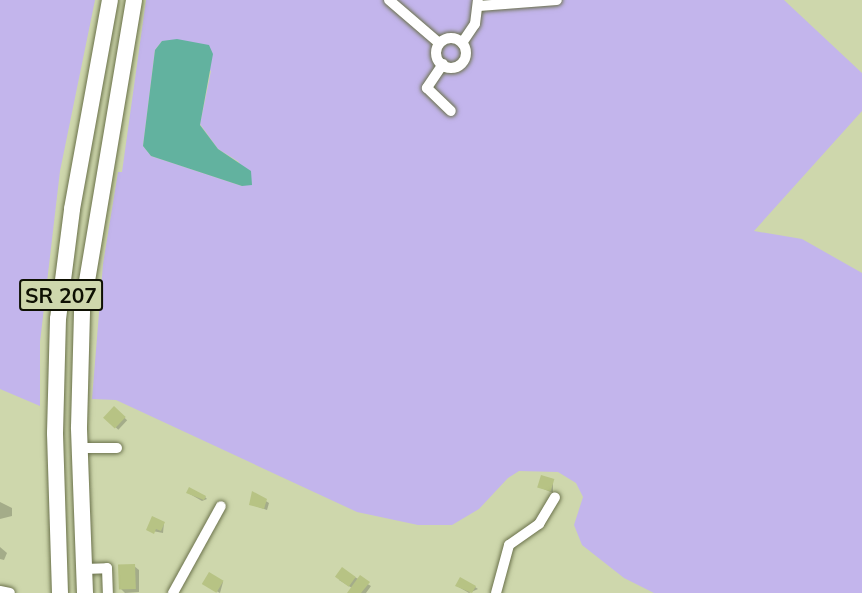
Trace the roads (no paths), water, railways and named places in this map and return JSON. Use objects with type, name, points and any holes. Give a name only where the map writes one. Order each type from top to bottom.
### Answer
[{"type":"highway","name":"SR 207","points":[[60,593],[55,422],[58,319],[72,209],[110,0]]},
{"type":"highway","name":"SR 207","points":[[85,593],[79,371],[87,273],[134,0]]},
{"type":"street","points":[[389,0],[439,44]]},
{"type":"street","points":[[462,44],[476,24],[479,3],[557,0]]},
{"type":"street","points":[[448,38],[462,44],[466,50],[464,63],[451,68],[443,64],[436,52],[439,44],[448,38]]},
{"type":"street","points":[[443,64],[427,88],[451,111]]},
{"type":"street","points":[[80,448],[117,448]]},
{"type":"street","points":[[496,593],[506,551],[516,537],[545,518],[555,497]]},
{"type":"street","points":[[173,593],[221,506]]},
{"type":"street","points":[[84,569],[107,568],[108,593]]},
{"type":"street","points":[[0,591],[10,593]]},
{"type":"water","points":[[177,39],[209,45],[213,54],[200,125],[218,149],[251,171],[252,185],[242,186],[151,156],[143,146],[155,50],[162,41]]}]
